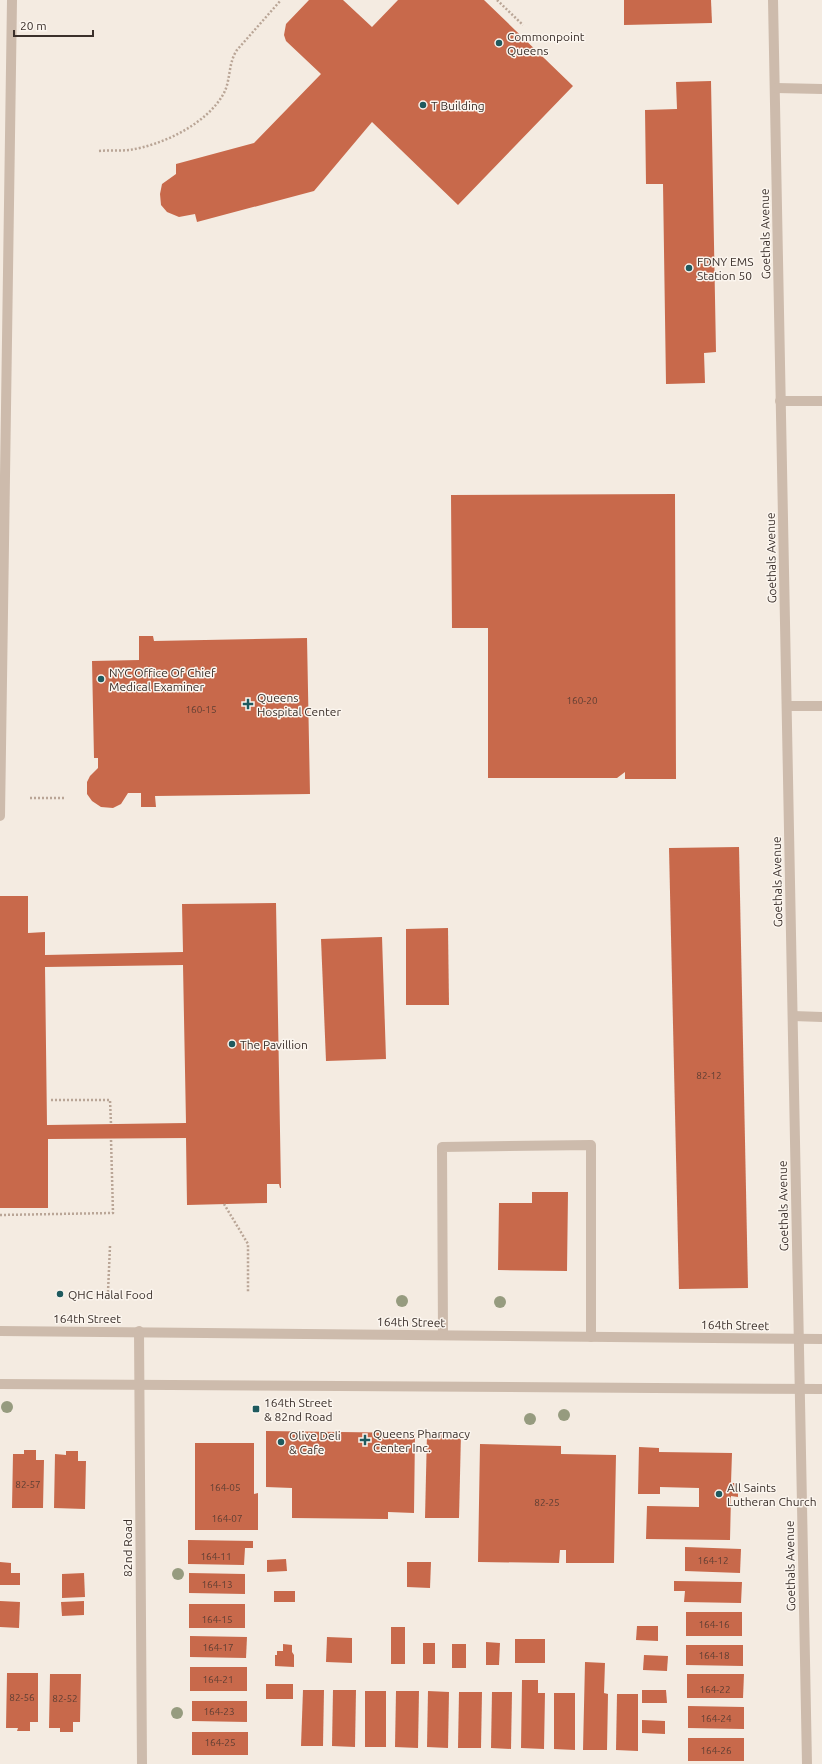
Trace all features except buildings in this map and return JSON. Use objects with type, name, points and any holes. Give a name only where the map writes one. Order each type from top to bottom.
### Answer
[{"type":"street","points":[[1,816],[5,188],[12,0]]},
{"type":"street","name":"Goethals Avenue","points":[[773,0],[776,88],[780,401],[807,1764]]},
{"type":"street","points":[[776,88],[822,88]]},
{"type":"street","points":[[780,401],[822,401]]},
{"type":"street","points":[[787,706],[822,706]]},
{"type":"street","points":[[793,1016],[822,1016]]},
{"type":"street","points":[[443,1335],[442,1146],[591,1145],[591,1337]]},
{"type":"street","name":"164th Street","points":[[0,1331],[139,1331],[822,1339]]},
{"type":"street","name":"82nd Road","points":[[139,1331],[142,1764]]},
{"type":"street","points":[[0,1384],[822,1389]]},
{"type":"path","points":[[98,151],[129,150],[152,144],[169,138],[198,122],[224,94],[228,85],[233,55],[281,0]]},
{"type":"path","points":[[497,0],[523,25]]},
{"type":"path","points":[[30,798],[64,798]]},
{"type":"path","points":[[51,1100],[110,1100],[111,1124]]},
{"type":"path","points":[[110,1218],[113,1213],[111,1139]]},
{"type":"path","points":[[224,1204],[248,1244],[248,1293]]},
{"type":"path","points":[[0,1215],[113,1213]]},
{"type":"path","points":[[108,1292],[110,1246]]},
{"type":"place","name":"Commonpoint Queens","points":[[499,43]]},
{"type":"place","name":"T Building","points":[[423,105]]},
{"type":"place","name":"FDNY EMS Station 50","points":[[689,268]]},
{"type":"place","name":"NYC Office Of Chief Medical Examiner","points":[[101,679]]},
{"type":"place","name":"Queens Hospital Center","points":[[248,704]]},
{"type":"place","name":"The Pavillion","points":[[232,1044]]},
{"type":"place","name":"QHC Halal Food","points":[[60,1294]]},
{"type":"place","name":"164th Street & 82nd Road","points":[[256,1409]]},
{"type":"place","name":"Queens Pharmacy Center Inc.","points":[[365,1440]]},
{"type":"place","name":"Olive Deli & Cafe","points":[[281,1442]]},
{"type":"place","name":"All Saints Lutheran Church","points":[[719,1494]]}]
